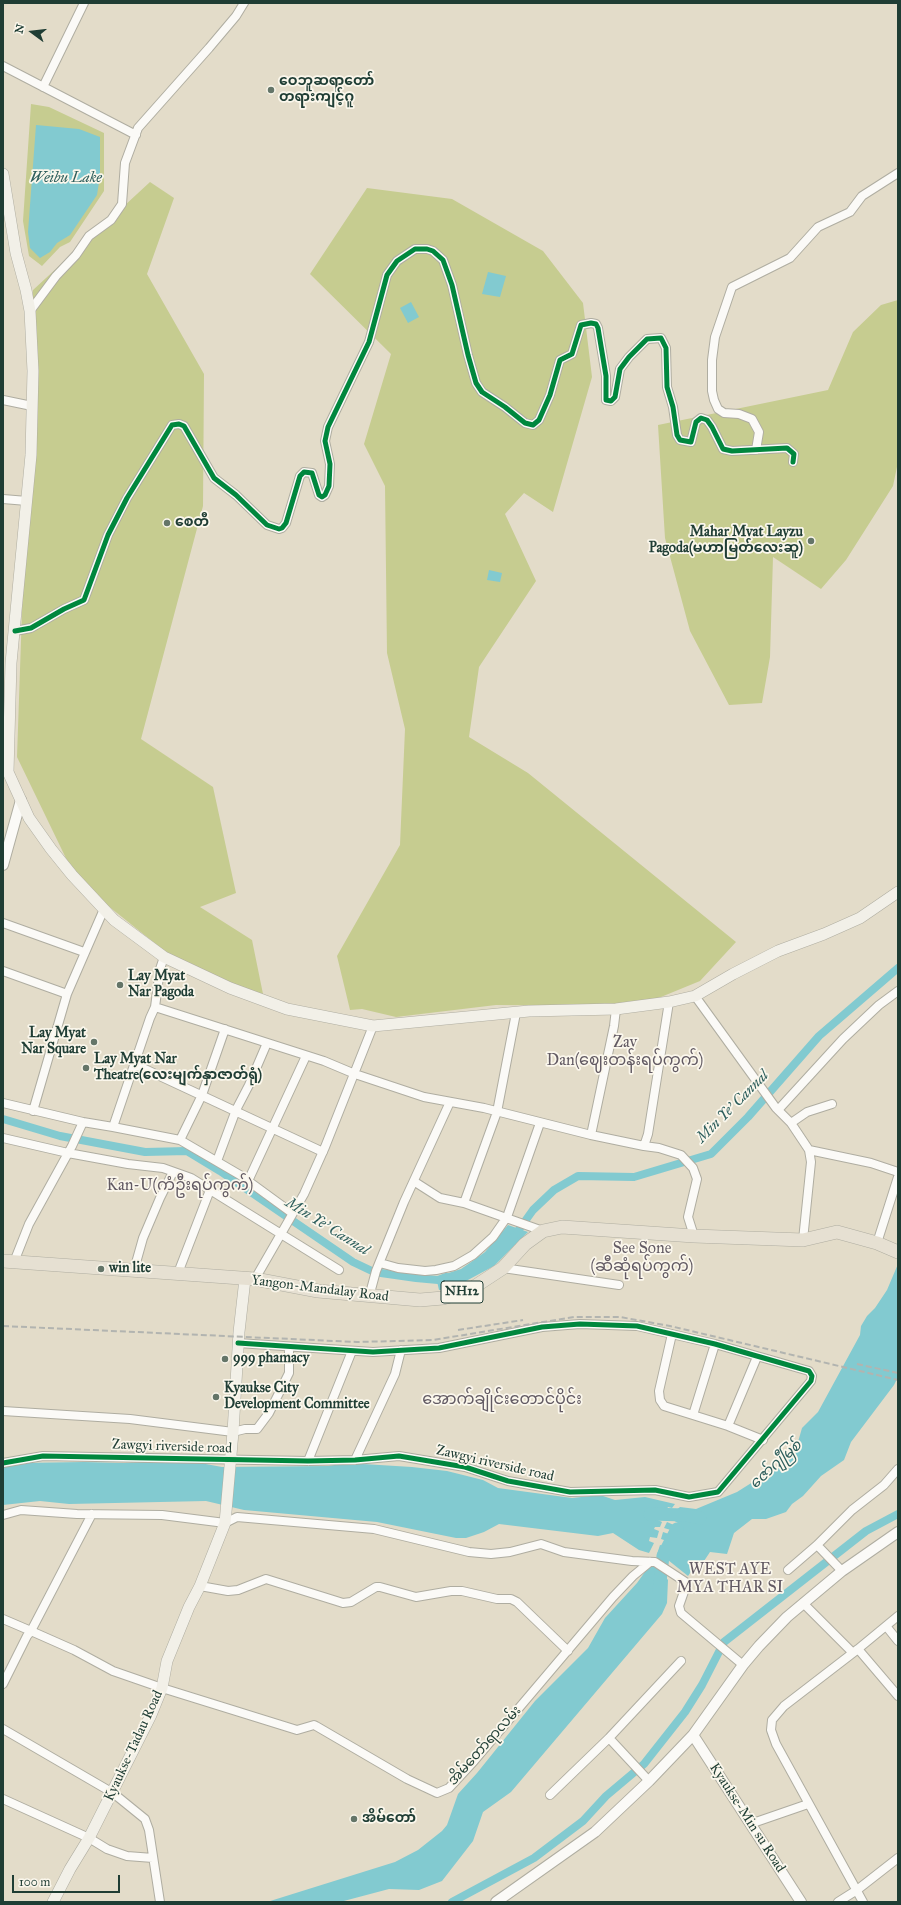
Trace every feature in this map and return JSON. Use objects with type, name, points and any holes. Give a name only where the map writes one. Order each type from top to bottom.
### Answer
[{"type":"highway","name":"Yangon-Mandalay Road","points":[[8,1262],[250,1279],[318,1291],[369,1297],[420,1300],[443,1298],[468,1291],[503,1268],[539,1229],[562,1227],[694,1236],[803,1240],[837,1232],[877,1243],[898,1252]]},
{"type":"main road","points":[[3,181],[16,253],[30,311],[33,371],[31,455],[27,501],[14,631],[7,658],[6,770],[29,818],[51,849],[114,920],[164,957],[230,988],[287,1009],[373,1026],[529,1011],[616,1009],[670,1002],[695,996],[733,974],[778,951],[824,934],[860,918],[898,892]]},
{"type":"main road","name":"Kyaukse-Tadau Road","points":[[53,1902],[70,1869],[89,1838],[151,1715],[162,1688],[168,1661],[226,1520],[238,1342],[250,1279]]},
{"type":"street","points":[[42,87],[84,3]]},
{"type":"street","points":[[30,311],[56,276],[76,255],[89,236],[111,220],[122,204],[125,163],[138,128],[214,42],[236,16],[244,3]]},
{"type":"street","points":[[3,66],[136,135]]},
{"type":"street","points":[[756,450],[759,432],[752,419],[718,409],[712,391],[712,360],[715,338],[732,287],[790,258],[818,227],[850,212],[862,196],[898,173]]},
{"type":"street","points":[[14,631],[31,628],[64,609],[84,600],[108,535],[127,498],[172,425],[179,424],[184,426],[214,478],[236,495],[267,525],[279,529],[286,523],[300,476],[304,472],[312,473],[319,495],[322,497],[325,495],[329,486],[330,464],[325,441],[328,428],[369,342],[387,275],[397,261],[415,250],[427,249],[434,251],[443,260],[452,285],[476,383],[482,392],[525,423],[533,425],[539,420],[547,404],[560,360],[572,354],[581,325],[591,322],[596,324],[598,328],[606,376],[606,400],[611,401],[615,396],[620,369],[629,357],[647,339],[661,338],[666,348],[667,387],[673,407],[677,435],[680,440],[691,442],[696,422],[701,418],[707,420],[712,427],[723,449],[732,451],[787,448],[794,454],[793,462]]},
{"type":"street","points":[[3,400],[32,406]]},
{"type":"street","points":[[3,500],[27,501]]},
{"type":"street","points":[[3,865],[21,800]]},
{"type":"street","points":[[33,1111],[67,994],[104,909]]},
{"type":"street","points":[[3,923],[84,952]]},
{"type":"street","points":[[113,1127],[155,1007],[160,969],[164,957]]},
{"type":"street","points":[[3,970],[67,994]]},
{"type":"street","points":[[777,1109],[843,1039],[898,991]]},
{"type":"street","points":[[695,996],[751,1075],[777,1109],[791,1123],[809,1150],[812,1162],[803,1240]]},
{"type":"street","points":[[644,1146],[648,1134],[670,1002]]},
{"type":"street","points":[[155,1007],[324,1061],[355,1074],[424,1097],[497,1112],[591,1135],[659,1148],[682,1155],[693,1168],[697,1179],[688,1217],[694,1236]]},
{"type":"street","points":[[591,1135],[614,1026],[616,1009]]},
{"type":"street","points":[[464,1203],[497,1112],[516,1013]]},
{"type":"street","points":[[250,1279],[304,1194],[323,1152],[373,1026]]},
{"type":"street","points":[[180,1140],[202,1095],[225,1029]]},
{"type":"street","points":[[217,1161],[236,1110],[249,1085],[267,1043]]},
{"type":"street","points":[[248,1181],[306,1056]]},
{"type":"street","points":[[134,1064],[236,1110],[323,1152]]},
{"type":"street","points":[[369,1297],[376,1271],[404,1202],[450,1102]]},
{"type":"street","points":[[3,1103],[83,1122],[180,1140],[248,1181],[291,1215]]},
{"type":"street","points":[[791,1123],[807,1112],[832,1104]]},
{"type":"street","points":[[8,1262],[70,1150],[83,1122]]},
{"type":"street","points":[[380,1263],[398,1268],[425,1271],[454,1266],[473,1255],[493,1237],[508,1218],[540,1122]]},
{"type":"street","points":[[3,1138],[70,1150],[128,1164],[163,1168],[191,1178],[339,1270]]},
{"type":"street","points":[[809,1150],[870,1163],[898,1172]]},
{"type":"street","points":[[134,1270],[143,1238],[173,1172]]},
{"type":"street","points":[[877,1243],[898,1177]]},
{"type":"street","points":[[414,1182],[440,1198],[464,1203],[539,1229]]},
{"type":"street","points":[[178,1274],[210,1190]]},
{"type":"street","points":[[503,1268],[619,1285]]},
{"type":"street","points":[[238,1342],[289,1347],[373,1352],[439,1348],[542,1327],[580,1324],[637,1326],[715,1344],[757,1357],[728,1426]]},
{"type":"street","points":[[672,1334],[659,1391],[660,1400],[664,1406],[728,1426],[763,1440]]},
{"type":"street","points":[[693,1415],[715,1344]]},
{"type":"street","points":[[3,1411],[130,1419],[233,1432],[245,1429],[257,1429],[268,1414],[289,1373],[289,1347]]},
{"type":"street","points":[[355,1460],[395,1374],[401,1350]]},
{"type":"street","points":[[308,1461],[352,1351]]},
{"type":"street","name":"Zawgyi riverside road","points":[[3,1463],[43,1456],[230,1462],[355,1460],[400,1456],[465,1467],[508,1481],[570,1492],[655,1490],[689,1497],[718,1492],[811,1381],[812,1376],[809,1372],[757,1357]]},
{"type":"street","points":[[788,1570],[817,1545],[852,1510],[884,1485],[898,1469]]},
{"type":"street","points":[[3,1515],[21,1510],[92,1514],[162,1515],[226,1520],[237,1517],[374,1529],[469,1552],[491,1554],[510,1552],[541,1544],[564,1552],[659,1563],[687,1583],[679,1606],[680,1613],[743,1665]]},
{"type":"street","points":[[3,1684],[92,1514]]},
{"type":"street","points":[[496,1902],[595,1832],[693,1735],[743,1665],[759,1646],[803,1603],[842,1571],[898,1532]]},
{"type":"street","points":[[817,1545],[842,1571]]},
{"type":"street","name":"အိမ်တော်ရာလမ်း","points":[[162,1688],[297,1730],[314,1725],[407,1779],[437,1793],[449,1788],[474,1761],[613,1597],[633,1576],[650,1562]]},
{"type":"street","points":[[200,1586],[228,1591],[238,1590],[266,1580],[343,1603],[351,1602],[376,1587],[416,1597],[451,1591],[462,1591],[497,1599],[511,1599],[517,1602],[568,1651]]},
{"type":"street","points":[[803,1603],[856,1651],[898,1696]]},
{"type":"street","points":[[863,1902],[776,1744],[771,1730],[772,1720],[784,1706],[856,1651],[898,1616]]},
{"type":"street","points":[[3,1619],[74,1650],[113,1671],[162,1688]]},
{"type":"street","points":[[886,1626],[898,1641]]},
{"type":"street","points":[[550,1795],[609,1738],[681,1661]]},
{"type":"street","points":[[3,1729],[112,1793],[145,1819],[149,1830],[159,1898]]},
{"type":"street","name":"Kyaukse-Min su Road","points":[[693,1735],[801,1902]]},
{"type":"street","points":[[609,1738],[649,1780]]},
{"type":"street","points":[[3,1799],[89,1838],[108,1849],[127,1856],[153,1858]]},
{"type":"street","points":[[750,1824],[808,1804]]},
{"type":"street","points":[[838,1902],[857,1890],[898,1858]]},
{"type":"green space","name":"Weibu Lake","points":[[31,104],[49,107],[104,133],[104,191],[70,242],[60,247],[42,266],[29,256],[23,221]]},
{"type":"green space","points":[[150,182],[174,198],[147,274],[204,374],[203,506],[141,739],[213,787],[236,893],[200,907],[252,940],[263,994],[192,973],[77,881],[17,757],[33,290]]},
{"type":"green space","points":[[367,188],[452,199],[543,251],[583,303],[592,377],[553,512],[524,493],[505,514],[536,581],[479,667],[469,737],[528,773],[736,942],[700,981],[639,1006],[496,1005],[396,1017],[362,1009],[350,1010],[337,956],[400,845],[405,729],[387,653],[385,486],[364,444],[391,354],[310,274]]},
{"type":"green space","points":[[898,300],[898,462],[893,486],[846,560],[821,589],[773,557],[770,657],[762,703],[729,705],[690,631],[665,538],[658,425],[828,390],[853,332],[881,305]]},
{"type":"water","name":"Weibu Lake","points":[[36,125],[79,129],[100,137],[100,176],[97,195],[70,235],[57,243],[50,252],[40,258],[30,248],[28,232]]},
{"type":"water","points":[[488,272],[506,276],[500,297],[482,294]]},
{"type":"water","points":[[411,302],[419,317],[408,323],[400,308]]},
{"type":"water","points":[[489,570],[502,573],[500,582],[487,580]]},
{"type":"water","points":[[508,1225],[528,1232],[494,1266],[453,1288],[439,1290],[436,1277],[461,1269],[474,1260],[485,1252]]},
{"type":"water","points":[[898,1264],[898,1377],[894,1385],[851,1442],[844,1460],[821,1476],[803,1496],[792,1504],[786,1512],[766,1519],[752,1519],[734,1533],[727,1554],[710,1552],[704,1561],[695,1566],[688,1576],[663,1556],[657,1554],[660,1545],[669,1547],[670,1542],[661,1539],[663,1532],[672,1535],[674,1531],[664,1528],[667,1522],[676,1526],[678,1523],[669,1518],[673,1514],[681,1518],[684,1514],[675,1511],[680,1507],[696,1509],[737,1492],[794,1456],[802,1428],[818,1412],[860,1335],[861,1326],[887,1290]]},
{"type":"water","points":[[164,1461],[195,1462],[222,1467],[328,1466],[347,1463],[412,1467],[447,1471],[483,1480],[498,1488],[572,1498],[600,1495],[615,1500],[645,1497],[675,1504],[672,1508],[668,1507],[666,1511],[669,1512],[665,1517],[661,1515],[658,1520],[662,1522],[660,1527],[655,1527],[654,1529],[659,1531],[657,1538],[650,1537],[649,1541],[654,1543],[649,1553],[639,1550],[613,1533],[598,1536],[499,1524],[484,1532],[466,1538],[456,1538],[377,1522],[244,1510],[206,1501],[69,1504],[40,1501],[3,1505],[3,1467],[20,1463],[124,1463]]},
{"type":"water","points":[[652,1562],[668,1580],[667,1603],[662,1614],[511,1792],[483,1812],[473,1841],[442,1881],[419,1890],[389,1889],[340,1902],[267,1902],[395,1862],[418,1850],[442,1831],[447,1825],[458,1794],[477,1773],[535,1701],[588,1648],[605,1618],[637,1583]]},
{"type":"waterway","name":"Min Ye' Cannal","points":[[513,1238],[533,1210],[554,1190],[578,1176],[634,1177],[711,1154],[748,1117],[819,1036],[898,968]]},
{"type":"waterway","name":"Min Ye' Cannal","points":[[3,1119],[60,1136],[145,1152],[187,1151],[220,1171],[353,1262],[374,1272],[438,1280],[446,1277]]},
{"type":"waterway","name":"ဇော်ဂျီမြစ်","points":[[650,1514],[685,1515],[700,1518]]},
{"type":"waterway","points":[[452,1902],[534,1858],[583,1821],[606,1796],[644,1764],[685,1712],[702,1685],[724,1642],[866,1531],[898,1514]]},
{"type":"waterway","points":[[659,1590],[663,1556],[677,1529]]},
{"type":"railway","points":[[3,1326],[357,1342],[433,1340],[574,1317],[620,1317],[670,1326],[898,1380]]},
{"type":"railway","points":[[458,1330],[523,1320]]},
{"type":"railway","points":[[857,1364],[898,1373]]},
{"type":"cycle path","points":[[15,631],[31,628],[64,609],[84,600],[108,535],[127,498],[172,425],[179,424],[184,426],[214,478],[236,495],[267,525],[279,529],[286,523],[300,476],[304,472],[312,473],[319,495],[322,497],[325,495],[329,486],[330,464],[325,441],[328,427],[369,342],[387,275],[397,261],[415,249],[427,249],[433,251],[443,260],[452,285],[476,383],[482,392],[505,407],[525,423],[533,425],[539,420],[550,395],[560,360],[572,354],[581,325],[591,323],[596,324],[598,328],[606,376],[606,400],[611,401],[615,397],[620,369],[629,357],[647,339],[661,338],[666,348],[667,387],[673,407],[677,435],[680,440],[691,442],[696,422],[701,418],[707,420],[712,427],[723,449],[732,451],[787,448],[794,454],[793,462]]},
{"type":"cycle path","points":[[3,1463],[43,1456],[308,1461],[355,1460],[399,1456],[465,1467],[508,1481],[570,1492],[655,1490],[689,1497],[718,1492],[811,1381],[812,1376],[809,1371],[715,1344],[637,1326],[580,1324],[542,1327],[439,1348],[373,1352],[238,1343]]},
{"type":"place","name":"ဝေဘူဆရာတော် တရားကျင့်ဂူ","points":[[271,90]]},
{"type":"place","name":"စေတီ","points":[[167,523]]},
{"type":"place","name":"Mahar Myat Layzu Pagoda(မဟာမြတ်လေးဆူ)","points":[[811,541]]},
{"type":"place","name":"Lay Myat Nar Pagoda","points":[[120,985]]},
{"type":"place","name":"Lay Myat Nar Square","points":[[94,1042]]},
{"type":"place","name":"Lay Myat Nar Theatre(လေးမျက်နှာဇာတ်ရုံ)","points":[[86,1068]]},
{"type":"place","name":"win lite","points":[[101,1269]]},
{"type":"place","name":"999 phamacy","points":[[225,1359]]},
{"type":"place","name":"Kyaukse City Development Committee","points":[[216,1397]]},
{"type":"place","name":"အိမ်တော်","points":[[354,1819]]},
{"type":"district","name":"Zay Dan(ဈေးတန်းရပ်ကွက်)","points":[[625,1052]]},
{"type":"district","name":"Kan-U(ကံဦးရပ်ကွက်)","points":[[180,1186]]},
{"type":"district","name":"See Sone (ဆီဆုံရပ်ကွက်)","points":[[642,1258]]},
{"type":"district","name":"အောက်ချိုင်းတောင်ပိုင်း","points":[[502,1400]]},
{"type":"district","name":"WEST AYE MYA THAR SI","points":[[730,1579]]}]
